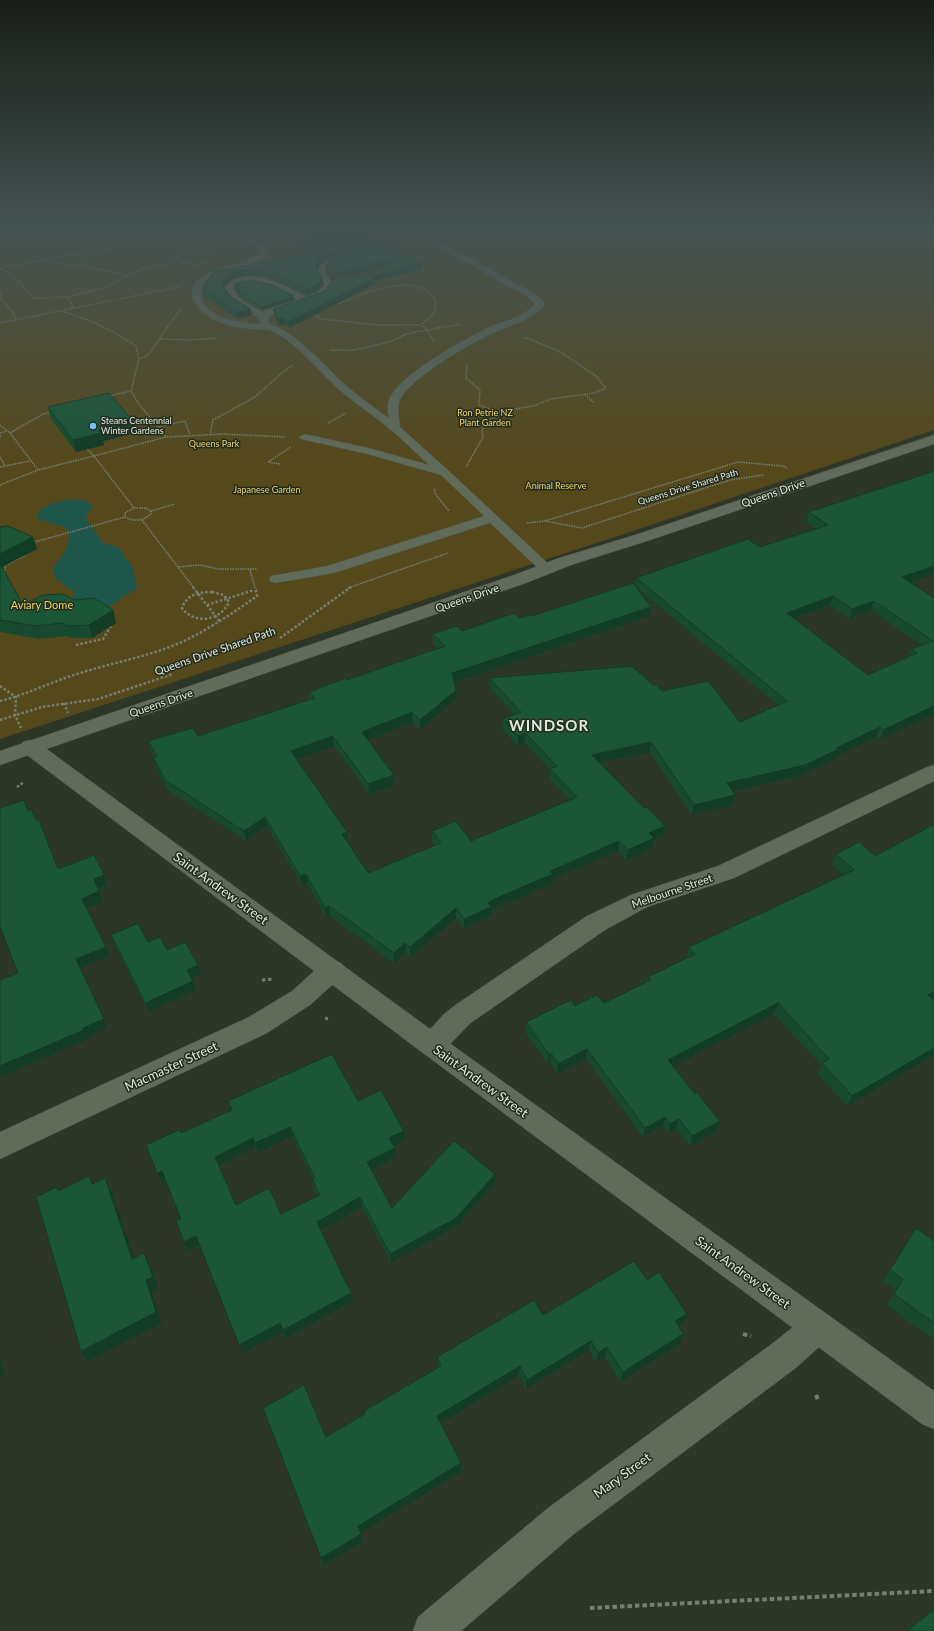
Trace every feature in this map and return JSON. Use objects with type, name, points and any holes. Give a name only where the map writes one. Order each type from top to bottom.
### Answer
[{"type":"street","name":"Queens Drive","points":[[0,758],[520,579],[546,568],[602,549],[648,536],[934,438]]},
{"type":"street","name":"Saint Andrew Street","points":[[30,747],[432,1045],[934,1412]]},
{"type":"street","name":"Melbourne Street","points":[[432,1045],[453,1022],[463,1014],[596,923],[615,912],[638,901],[726,872],[934,772]]},
{"type":"street","name":"Macmaster Street","points":[[0,1146],[258,1025],[301,998],[332,970]]},
{"type":"street","name":"Mary Street","points":[[432,1631],[561,1521],[785,1355],[818,1327]]},
{"type":"lane","points":[[203,306],[222,321],[236,325],[276,330],[296,345],[361,403],[395,428],[546,568]]},
{"type":"lane","points":[[246,306],[263,318],[266,328]]},
{"type":"lane","points":[[263,318],[265,314],[273,309],[283,306]]},
{"type":"lane","points":[[395,428],[393,404],[399,392],[422,371],[451,352],[505,324],[526,316],[538,306]]},
{"type":"lane","points":[[305,438],[370,451],[445,473]]},
{"type":"lane","points":[[276,579],[328,570],[492,518]]},
{"type":"path","points":[[7,306],[18,320]]},
{"type":"path","points":[[0,323],[84,306]]},
{"type":"path","points":[[139,359],[148,355],[182,306]]},
{"type":"path","points":[[421,325],[434,312],[435,306]]},
{"type":"path","points":[[61,311],[83,317],[120,335],[136,346],[139,359],[131,391],[139,404],[166,437]]},
{"type":"path","points":[[313,314],[320,312]]},
{"type":"path","points":[[321,319],[378,325],[421,325],[435,340],[432,346],[451,352],[459,356],[467,363],[466,378],[480,390],[479,405],[490,409],[487,421],[482,431],[483,437],[478,442],[466,466],[466,472]]},
{"type":"path","points":[[296,345],[317,349],[353,350],[383,344],[406,334],[466,322]]},
{"type":"path","points":[[487,421],[497,417],[497,412],[499,411],[509,411],[533,406],[550,399],[585,394],[604,389],[603,384],[598,377],[562,352],[528,340],[513,327],[505,324]]},
{"type":"path","points":[[210,435],[213,420],[256,397],[286,369],[309,357]]},
{"type":"path","points":[[106,398],[119,393],[131,391]]},
{"type":"path","points":[[585,394],[595,403]]},
{"type":"path","points":[[280,464],[268,462],[274,456],[286,452],[294,444],[361,403]]},
{"type":"path","points":[[10,433],[43,414],[54,412]]},
{"type":"path","points":[[158,427],[185,421],[190,435]]},
{"type":"path","points":[[0,425],[10,433],[38,470]]},
{"type":"path","points":[[0,438],[0,434],[8,431]]},
{"type":"path","points":[[0,486],[38,470],[166,437],[210,435],[305,438]]},
{"type":"path","points":[[87,449],[134,508]]},
{"type":"path","points":[[0,457],[5,466]]},
{"type":"path","points":[[0,467],[30,461]]},
{"type":"path","points":[[545,521],[738,462],[783,466],[789,469],[783,471]]},
{"type":"path","points":[[408,463],[428,476],[436,495],[453,516]]},
{"type":"path","name":"Queens Drive Shared Path","points":[[525,523],[545,521],[582,528],[730,480],[765,475]]},
{"type":"path","points":[[125,518],[125,514],[134,508],[146,508],[150,511],[175,504]]},
{"type":"path","points":[[27,544],[125,518],[135,521],[142,520],[151,514],[150,511]]},
{"type":"path","points":[[142,520],[220,622]]},
{"type":"path","points":[[0,566],[6,565],[26,555],[26,550]]},
{"type":"path","name":"Queens Drive Shared Path","points":[[279,639],[348,588],[443,556],[450,552]]},
{"type":"path","points":[[2,579],[6,565]]},
{"type":"path","points":[[178,567],[200,565],[218,569],[258,569]]},
{"type":"path","points":[[0,700],[16,697],[102,666],[143,656],[169,647],[220,622],[257,596],[254,590],[250,570]]},
{"type":"path","points":[[206,605],[254,590],[276,579]]},
{"type":"path","points":[[198,593],[219,593],[228,598],[229,602],[226,610],[215,616],[200,618],[187,615],[183,612],[182,608],[186,599],[198,593]]},
{"type":"path","points":[[76,645],[103,639],[113,623],[111,618]]},
{"type":"path","name":"Queens Drive Shared Path","points":[[0,720],[15,714],[42,707],[98,699],[174,674]]},
{"type":"path","points":[[0,686],[16,697]]},
{"type":"path","points":[[15,714],[16,697]]},
{"type":"path","points":[[64,704],[68,712]]},
{"type":"path","points":[[17,786],[24,782]]},
{"type":"path","points":[[262,980],[273,979]]},
{"type":"path","points":[[743,1334],[751,1336]]},
{"type":"path","points":[[816,1395],[818,1400]]},
{"type":"path","points":[[590,1608],[934,1591]]},
{"type":"green space","name":"Queens Park","points":[[0,306],[934,306],[934,430],[621,535],[0,739]]},
{"type":"water","points":[[66,500],[83,500],[93,506],[85,517],[103,543],[118,547],[133,568],[137,588],[106,609],[72,602],[74,592],[55,578],[53,567],[66,550],[70,535],[65,527],[38,519],[37,512],[48,505]]},
{"type":"building","points":[[228,306],[246,306],[251,309],[237,312]]},
{"type":"building","points":[[281,306],[319,306],[288,322],[284,318],[278,319],[273,309]]},
{"type":"building","points":[[109,393],[133,421],[99,430],[101,433],[73,440],[48,407]]},
{"type":"building","points":[[934,471],[934,566],[902,577],[934,598],[934,706],[883,730],[880,727],[805,765],[727,783],[735,795],[694,805],[651,742],[592,755],[644,808],[647,807],[665,826],[649,833],[654,838],[628,850],[619,841],[550,871],[553,874],[501,896],[488,903],[491,907],[464,919],[456,908],[410,947],[405,943],[394,953],[329,906],[325,908],[306,874],[300,876],[265,817],[244,831],[165,780],[153,757],[157,756],[148,741],[193,728],[198,736],[315,698],[309,692],[346,678],[347,680],[445,646],[433,634],[457,626],[462,631],[514,613],[519,618],[530,615],[532,616],[633,583],[651,607],[452,673],[456,690],[420,720],[412,712],[362,732],[394,775],[368,784],[333,736],[291,751],[347,832],[342,834],[368,873],[441,843],[432,831],[456,821],[471,841],[577,797],[550,769],[557,766],[525,733],[518,736],[503,719],[521,712],[489,678],[632,666],[654,686],[656,685],[662,691],[708,681],[740,722],[787,701],[636,578],[748,539],[760,547],[828,525],[809,512]],"holes":[[[833,596],[852,609],[874,601],[933,641],[911,649],[917,653],[868,675],[787,613]]]},
{"type":"building","points":[[8,526],[33,537],[0,554],[0,527]]},
{"type":"building","points":[[0,563],[23,605],[43,595],[63,594],[75,600],[94,598],[113,610],[89,625],[67,626],[63,623],[35,626],[0,620]]},
{"type":"building","points":[[24,800],[28,811],[31,809],[36,820],[39,820],[58,869],[94,855],[104,875],[94,879],[99,891],[82,899],[106,947],[76,959],[104,1019],[83,1028],[84,1030],[0,1066],[0,980],[18,973],[0,927],[0,808]]},
{"type":"building","points":[[933,825],[934,992],[928,995],[934,1000],[934,1048],[852,1096],[822,1063],[829,1059],[778,1003],[668,1060],[695,1094],[697,1093],[720,1121],[692,1136],[679,1119],[670,1124],[665,1117],[645,1128],[587,1049],[558,1064],[526,1022],[571,1000],[575,1006],[597,995],[604,1003],[651,980],[648,977],[695,954],[689,947],[854,870],[836,854],[859,842],[875,856]]},
{"type":"building","points":[[138,923],[148,942],[160,937],[167,950],[185,942],[198,965],[187,970],[193,981],[145,1003],[111,935]]},
{"type":"building","points":[[332,1054],[358,1101],[381,1090],[404,1131],[389,1138],[395,1148],[367,1162],[392,1208],[454,1141],[495,1174],[456,1218],[390,1254],[360,1197],[317,1222],[351,1293],[283,1330],[280,1323],[239,1345],[196,1236],[184,1242],[176,1221],[181,1219],[162,1171],[157,1173],[146,1145],[179,1130],[181,1133],[232,1110],[228,1101]],"holes":[[[290,1127],[315,1178],[312,1179],[320,1195],[281,1214],[269,1188],[236,1205],[215,1157],[253,1138],[255,1143]]]},
{"type":"building","points":[[89,1176],[92,1184],[105,1178],[132,1259],[144,1253],[153,1277],[146,1280],[156,1312],[81,1351],[36,1197],[57,1187],[58,1191]]},
{"type":"building","points":[[916,1228],[934,1241],[934,1323],[894,1294],[903,1279],[890,1270]]},
{"type":"building","points":[[634,1261],[647,1280],[659,1272],[687,1314],[675,1321],[683,1334],[623,1372],[607,1347],[598,1353],[591,1341],[527,1380],[520,1366],[437,1416],[461,1463],[358,1526],[361,1534],[321,1558],[263,1408],[304,1385],[326,1437],[365,1414],[364,1411],[441,1366],[437,1357],[534,1300],[543,1315]]},
{"type":"building","points":[[934,1610],[934,1631],[907,1631]]},
{"type":"place","name":"Steans Centennial Winter Gardens","points":[[93,426]]},
{"type":"district","name":"WINDSOR","points":[[549,726]]},
{"type":"park label","name":"Ron Petrie NZ Plant Garden","points":[[485,418]]},
{"type":"park label","name":"Animal Reserve","points":[[556,486]]},
{"type":"park label","name":"Japanese Garden","points":[[267,490]]},
{"type":"park label","name":"Aviary Dome","points":[[42,605]]}]
